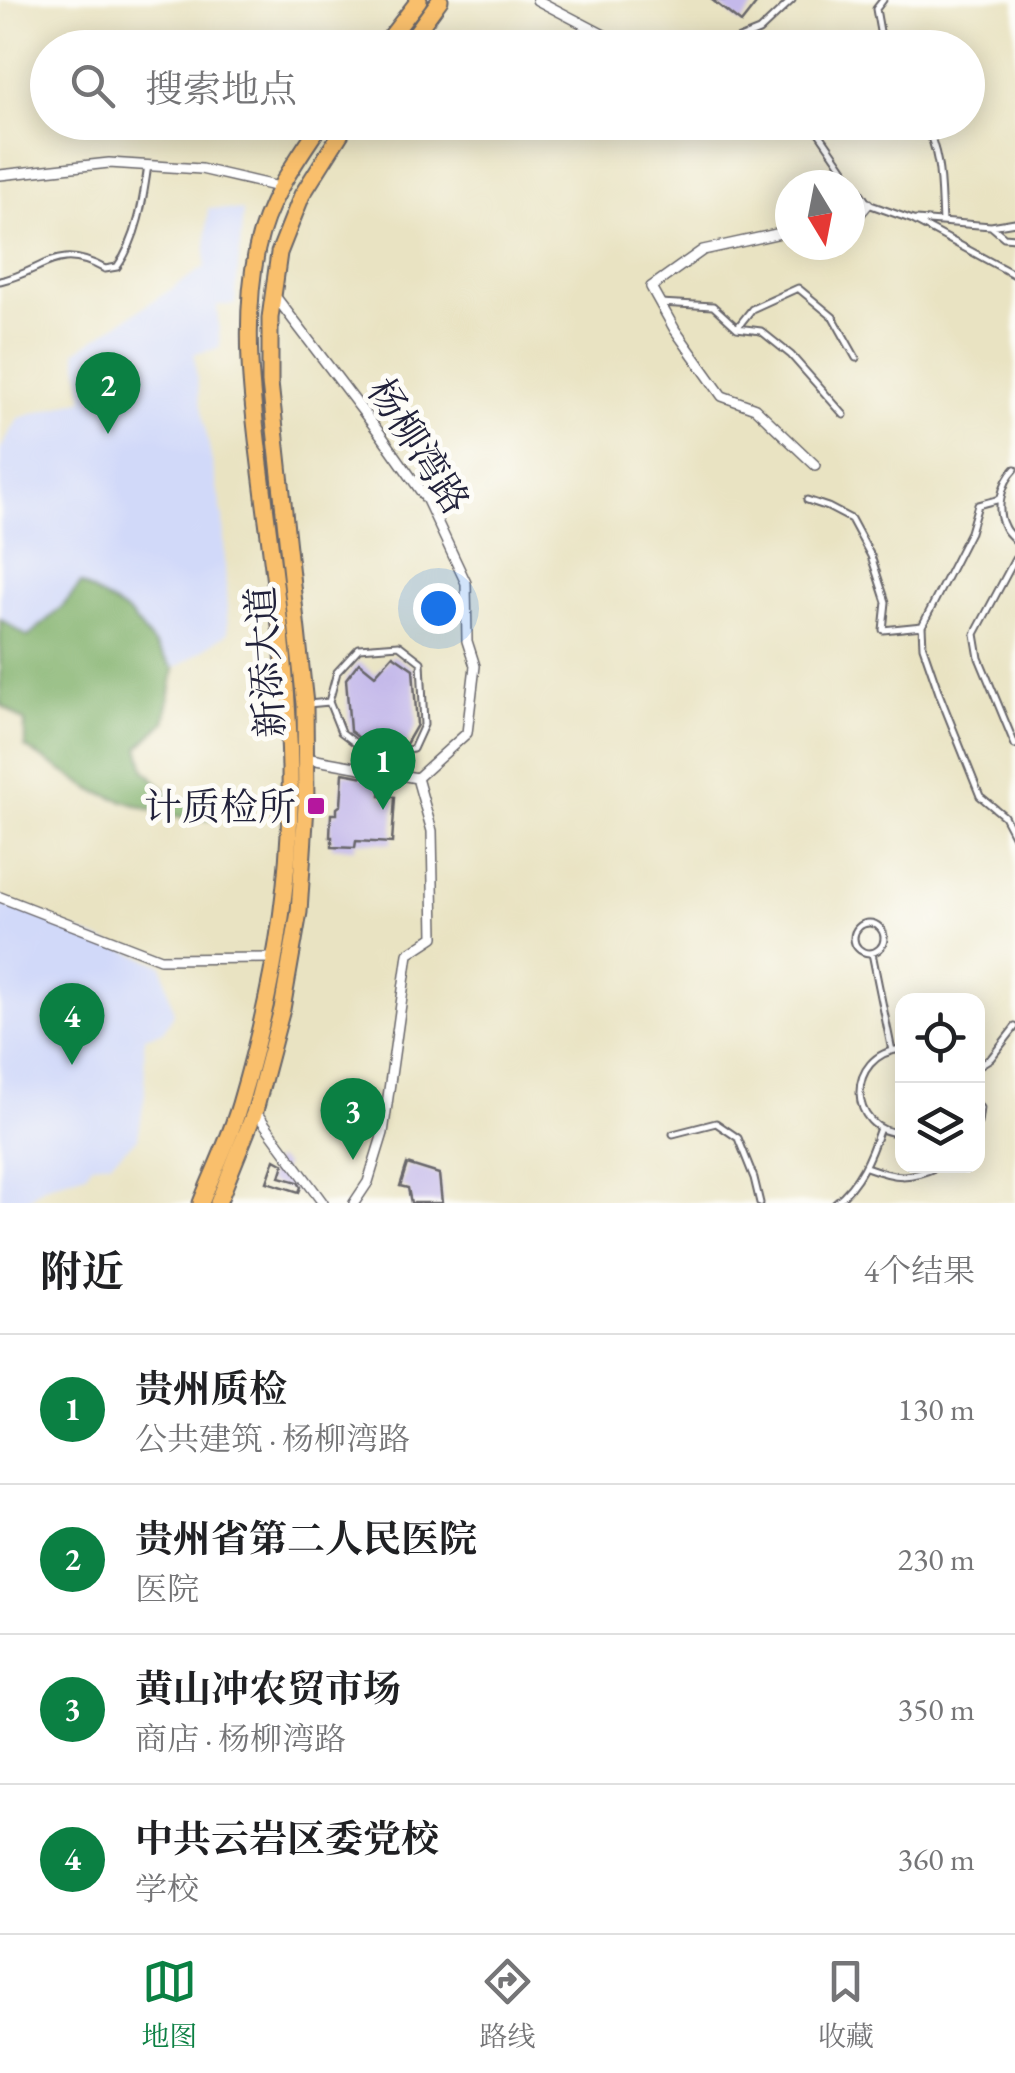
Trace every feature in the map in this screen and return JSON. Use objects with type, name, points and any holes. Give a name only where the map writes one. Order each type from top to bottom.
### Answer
[{"type":"main road","points":[[396,30],[419,0]]},
{"type":"main road","points":[[418,30],[440,0]]},
{"type":"main road","name":"新添大道","points":[[202,1203],[247,1109],[282,910],[290,807],[287,705],[250,386],[248,318],[258,247],[279,187],[310,140]]},
{"type":"main road","name":"新添大道","points":[[218,1203],[282,1010],[299,912],[306,806],[305,704],[270,384],[270,318],[278,254],[302,195],[337,140]]},
{"type":"street","points":[[537,0],[594,30]]},
{"type":"street","points":[[0,175],[109,162],[201,169],[279,187]]},
{"type":"street","points":[[865,208],[868,204]]},
{"type":"street","points":[[775,234],[703,250],[652,286],[675,330],[722,396],[755,408],[816,465]]},
{"type":"street","name":"杨柳湾路","points":[[273,294],[427,500],[466,584],[467,641],[476,666],[466,733],[417,778]]},
{"type":"street","points":[[305,758],[417,778],[432,831],[434,937],[408,954],[383,1133],[368,1182],[354,1203]]},
{"type":"street","points":[[0,896],[160,959],[273,958]]},
{"type":"street","points":[[247,1109],[323,1203]]},
{"type":"lane","points":[[760,30],[792,0]]},
{"type":"lane","points":[[880,30],[876,9],[883,0]]},
{"type":"lane","points":[[824,140],[868,204],[913,220],[1015,275]]},
{"type":"lane","points":[[934,140],[940,159],[942,222]]},
{"type":"lane","points":[[0,281],[22,276],[58,257],[87,259],[105,269],[118,266],[130,250],[148,165]]},
{"type":"lane","points":[[913,220],[991,226],[1015,222]]},
{"type":"lane","points":[[991,226],[1004,237],[1015,238]]},
{"type":"lane","points":[[738,328],[752,309],[798,288],[833,317],[856,358]]},
{"type":"lane","points":[[660,303],[714,306],[738,328],[761,331],[791,354],[844,415]]},
{"type":"lane","points":[[1015,469],[1009,474],[1000,500],[1002,525],[1015,540]]},
{"type":"lane","points":[[807,500],[851,519],[871,556],[886,602],[883,630],[922,626]]},
{"type":"lane","points":[[1000,500],[978,505],[970,532],[922,626],[923,647],[980,796],[1004,816],[1015,838]]},
{"type":"lane","points":[[1015,559],[974,634],[1015,745]]},
{"type":"lane","points":[[399,645],[421,662],[424,725],[413,749],[371,755],[341,732],[329,702],[337,672],[358,648],[399,645]]},
{"type":"lane","points":[[305,704],[329,702]]},
{"type":"lane","points":[[865,924],[874,924],[884,934],[883,944],[872,953],[855,944],[856,929],[865,924]]},
{"type":"lane","points":[[872,953],[892,1050]]},
{"type":"lane","points":[[985,1062],[1015,1027]]},
{"type":"lane","points":[[895,1050],[874,1059],[865,1070],[859,1095],[870,1120],[895,1133]]},
{"type":"lane","points":[[673,1134],[716,1123],[738,1138],[760,1203]]},
{"type":"lane","points":[[835,1203],[848,1193],[866,1167],[880,1128]]},
{"type":"lane","points":[[866,1167],[890,1176],[924,1173]]},
{"type":"shaded area","points":[[208,208],[243,211],[235,305],[217,305],[220,348],[194,354],[223,518],[228,633],[174,669],[129,614],[81,584],[62,607],[27,637],[0,619],[0,450],[19,418],[84,399],[76,351],[205,267]]},
{"type":"shaded area","points":[[0,904],[20,908],[162,965],[174,1014],[162,1032],[144,1037],[145,1094],[138,1138],[110,1162],[92,1164],[86,1173],[44,1186],[23,1203],[0,1203]]},
{"type":"green space","points":[[81,584],[129,614],[174,669],[165,722],[139,747],[145,770],[175,800],[204,800],[215,820],[170,816],[94,791],[25,747],[25,722],[0,704],[0,619],[28,637]]},
{"type":"building","points":[[712,0],[759,0],[741,23]]},
{"type":"building","points":[[393,655],[413,669],[417,725],[406,744],[399,745],[382,732],[371,747],[350,731],[346,679],[359,662],[375,675]]},
{"type":"building","points":[[343,773],[381,780],[380,796],[395,797],[392,843],[356,841],[355,848],[332,847],[331,814],[337,814],[341,805]]},
{"type":"building","points":[[275,1159],[284,1164],[280,1177],[298,1182],[299,1192],[267,1182]]},
{"type":"building","points":[[407,1164],[439,1174],[442,1203],[411,1203],[408,1188],[400,1186]]},
{"type":"place","name":"贵州省第二人民医院","points":[[108,434]]},
{"type":"place","name":"计质检所","points":[[316,806]]},
{"type":"place","name":"贵州质检","points":[[383,810]]},
{"type":"place","name":"中共云岩区委党校","points":[[72,1065]]},
{"type":"place","name":"黄山冲农贸市场","points":[[353,1160]]}]
